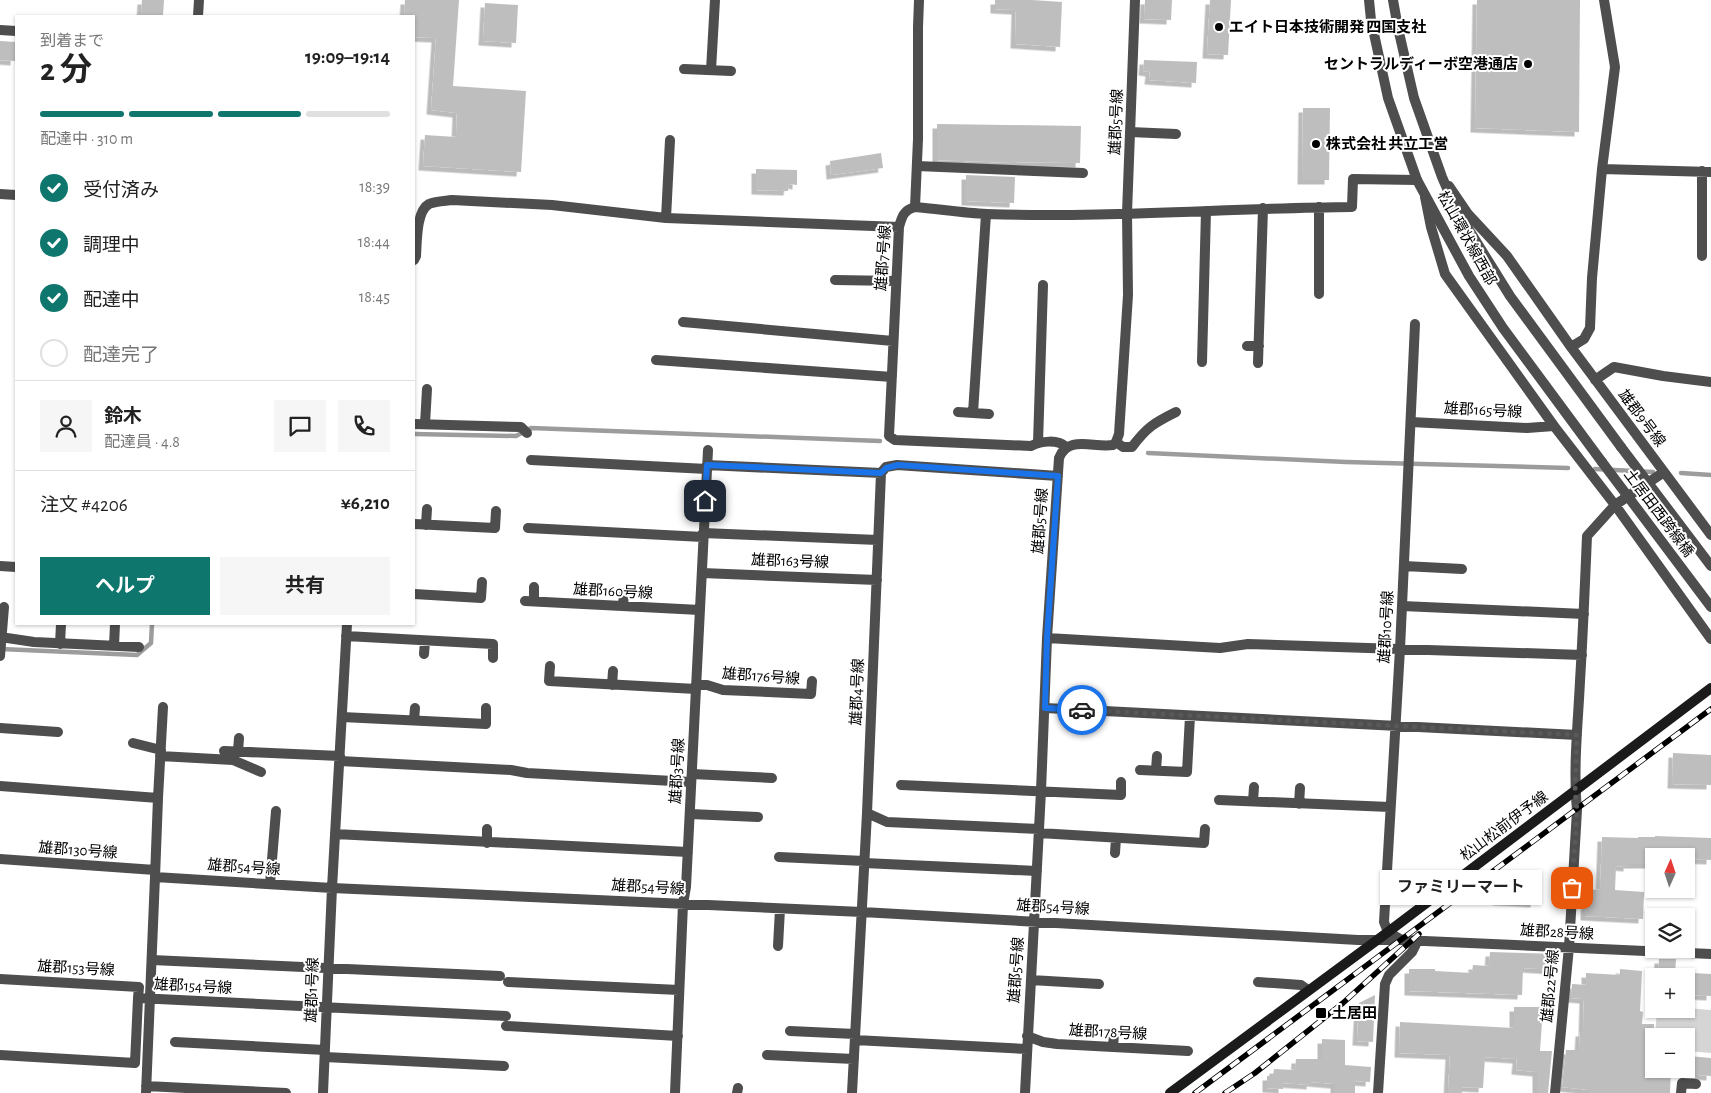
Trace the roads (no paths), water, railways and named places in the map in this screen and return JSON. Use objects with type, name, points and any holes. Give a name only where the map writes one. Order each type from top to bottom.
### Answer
[{"type":"main road","name":"松山松前伊予線","points":[[1170,1093],[1388,932],[1711,688]]},
{"type":"street","points":[[198,0],[198,15]]},
{"type":"street","points":[[711,70],[715,0]]},
{"type":"street","points":[[919,0],[915,207],[986,214],[1127,213],[1352,207],[1353,179],[1417,180]]},
{"type":"street","name":"雄郡5号線","points":[[1116,442],[1120,434],[1128,295],[1127,213],[1135,0]]},
{"type":"street","name":"松山環状線西部","points":[[1369,0],[1371,20],[1388,98],[1417,180],[1424,194],[1469,276],[1503,328],[1602,462]]},
{"type":"street","name":"松山環状線西部","points":[[1393,0],[1414,98],[1442,177],[1456,209],[1510,296],[1621,447]]},
{"type":"street","points":[[1571,347],[1584,339],[1590,328],[1592,278],[1602,169],[1615,67],[1604,0]]},
{"type":"street","points":[[0,30],[15,32]]},
{"type":"street","points":[[684,69],[731,71]]},
{"type":"street","points":[[1130,132],[1176,134]]},
{"type":"street","points":[[666,218],[670,140]]},
{"type":"street","points":[[917,166],[1083,173]]},
{"type":"street","points":[[1602,169],[1707,172],[1702,256]]},
{"type":"street","name":"雄郡9号線","points":[[1442,177],[1468,214],[1507,256],[1595,380],[1711,535]]},
{"type":"street","points":[[0,194],[15,195]]},
{"type":"street","points":[[1424,194],[1431,227],[1445,274],[1711,639]]},
{"type":"street","points":[[415,258],[422,211],[428,204],[452,200],[552,205],[666,218],[899,227]]},
{"type":"street","name":"雄郡7号線","points":[[915,207],[908,209],[902,216],[899,227],[889,436],[895,440],[1021,446],[1031,446],[1038,443]]},
{"type":"street","points":[[1318,294],[1319,207]]},
{"type":"street","points":[[1258,363],[1263,208]]},
{"type":"street","points":[[1202,362],[1206,210]]},
{"type":"street","points":[[973,412],[986,214]]},
{"type":"street","points":[[835,280],[896,281]]},
{"type":"street","points":[[1043,285],[1038,443],[1062,443],[1066,447],[1073,444],[1108,446],[1116,442],[1123,447],[1132,447],[1143,432],[1153,423],[1176,412]]},
{"type":"street","points":[[694,312],[688,323],[893,341]]},
{"type":"street","name":"雄郡10号線","points":[[1388,932],[1384,922],[1400,649],[1415,324]]},
{"type":"street","points":[[1247,346],[1259,346]]},
{"type":"street","points":[[656,360],[892,377]]},
{"type":"street","points":[[1595,380],[1614,368],[1711,382]]},
{"type":"street","points":[[425,424],[427,389]]},
{"type":"street","points":[[958,412],[989,414]]},
{"type":"street","name":"雄郡165号線","points":[[1411,422],[1527,428],[1554,426]]},
{"type":"street","points":[[415,424],[524,430]]},
{"type":"street","name":"雄郡5号線","points":[[1025,1093],[1042,791],[1047,638],[1059,458],[1061,452],[1066,447]]},
{"type":"street","name":"土居田西跨線橋","points":[[1621,447],[1711,566]]},
{"type":"street","name":"雄郡3号線","points":[[676,1093],[683,904],[688,852],[708,450]]},
{"type":"street","points":[[531,460],[881,473],[886,468],[898,465],[1058,476]]},
{"type":"street","name":"土居田西跨線橋","points":[[1602,462],[1711,606]]},
{"type":"street","points":[[1575,791],[1587,536],[1615,505],[1664,472]]},
{"type":"street","name":"雄郡4号線","points":[[852,1093],[867,813],[881,473]]},
{"type":"street","points":[[426,525],[427,509]]},
{"type":"street","points":[[415,524],[495,528],[496,511]]},
{"type":"street","points":[[528,528],[878,540]]},
{"type":"street","points":[[0,566],[15,567]]},
{"type":"street","points":[[1404,566],[1462,569]]},
{"type":"street","name":"雄郡163号線","points":[[702,573],[877,580]]},
{"type":"street","points":[[415,594],[481,598],[482,582]]},
{"type":"street","name":"雄郡160号線","points":[[534,587],[530,601],[700,610]]},
{"type":"street","points":[[623,606],[624,593]]},
{"type":"street","points":[[1402,606],[1584,614]]},
{"type":"street","points":[[4,607],[1,646],[60,644],[139,647]]},
{"type":"street","points":[[60,644],[61,625]]},
{"type":"street","points":[[114,646],[115,625]]},
{"type":"street","name":"雄郡1号線","points":[[323,1093],[347,625]]},
{"type":"street","points":[[346,636],[493,644],[493,658]]},
{"type":"street","points":[[1047,638],[1220,648],[1248,644],[1582,655]]},
{"type":"street","points":[[424,654],[425,641]]},
{"type":"street","points":[[550,666],[549,681],[696,687]]},
{"type":"street","points":[[612,685],[613,671]]},
{"type":"street","name":"雄郡176号線","points":[[696,687],[707,685],[722,690],[811,694],[812,681]]},
{"type":"street","points":[[163,707],[146,1090],[286,1093]]},
{"type":"street","points":[[414,720],[415,708]]},
{"type":"street","points":[[342,717],[486,724],[486,708]]},
{"type":"street","points":[[1045,708],[1577,735]]},
{"type":"street","points":[[1140,770],[1187,772],[1190,716]]},
{"type":"street","points":[[0,728],[58,732]]},
{"type":"street","points":[[238,751],[239,738]]},
{"type":"street","points":[[133,743],[161,753],[233,760],[260,772]]},
{"type":"street","points":[[224,751],[511,770],[527,773],[692,778],[772,778]]},
{"type":"street","points":[[1156,770],[1157,756]]},
{"type":"street","points":[[901,785],[1121,796],[1122,782]]},
{"type":"street","points":[[0,786],[158,798]]},
{"type":"street","points":[[1253,802],[1254,787]]},
{"type":"street","points":[[1299,804],[1300,788]]},
{"type":"street","name":"雄郡22号線","points":[[1555,1093],[1569,947],[1577,810],[1575,791]]},
{"type":"street","points":[[1219,800],[1390,808]]},
{"type":"street","points":[[270,884],[276,811]]},
{"type":"street","points":[[867,813],[888,822],[1204,843],[1205,829]]},
{"type":"street","points":[[690,814],[758,817]]},
{"type":"street","points":[[487,829],[487,843]]},
{"type":"street","points":[[335,834],[688,852]]},
{"type":"street","points":[[1115,853],[1116,838]]},
{"type":"street","points":[[779,857],[1037,871]]},
{"type":"street","name":"雄郡130号線","points":[[0,859],[155,873]]},
{"type":"street","name":"雄郡54号線","points":[[155,873],[332,888],[862,912],[1341,939],[1378,939]]},
{"type":"street","points":[[778,946],[780,909]]},
{"type":"street","name":"雄郡28号線","points":[[1388,932],[1402,940]]},
{"type":"street","name":"雄郡28号線","points":[[1378,939],[1711,954]]},
{"type":"street","points":[[1378,1093],[1385,984],[1389,974],[1412,952],[1418,940]]},
{"type":"street","points":[[152,960],[679,990]]},
{"type":"street","name":"雄郡153号線","points":[[0,979],[139,987],[138,998]]},
{"type":"street","points":[[1031,980],[1099,984]]},
{"type":"street","points":[[1258,982],[1301,985],[1308,990]]},
{"type":"street","name":"雄郡154号線","points":[[0,1055],[135,1063],[138,998],[326,1008],[678,1036]]},
{"type":"street","points":[[790,1031],[1027,1049]]},
{"type":"street","points":[[1113,1047],[1114,1034]]},
{"type":"street","name":"雄郡178号線","points":[[1027,1036],[1043,1042],[1057,1044],[1188,1052]]},
{"type":"street","points":[[1175,1050],[1176,1039]]},
{"type":"street","points":[[175,1042],[504,1066]]},
{"type":"street","points":[[767,1055],[854,1059]]},
{"type":"street","points":[[1681,1093],[1682,1083],[1696,1084]]},
{"type":"waterway","points":[[415,434],[516,436],[531,428],[880,441]]},
{"type":"waterway","points":[[1148,453],[1346,462],[1568,468]]},
{"type":"waterway","points":[[1595,469],[1653,472]]},
{"type":"waterway","points":[[1681,473],[1711,475]]},
{"type":"waterway","points":[[1,649],[137,655],[151,643],[152,625]]},
{"type":"railway","points":[[1195,1093],[1711,709]]},
{"type":"railway","points":[[1225,1093],[1255,1073],[1343,1003],[1419,934]]},
{"type":"place","name":"エイト日本技術開発 四国支社","points":[[1219,27]]},
{"type":"place","name":"セントラルディーボ空港通店","points":[[1528,64]]},
{"type":"place","name":"株式会社 共立工営","points":[[1316,144]]},
{"type":"place","name":"ファミリーマート","points":[[1572,888]]},
{"type":"place","name":"土居田","points":[[1321,1013]]}]
